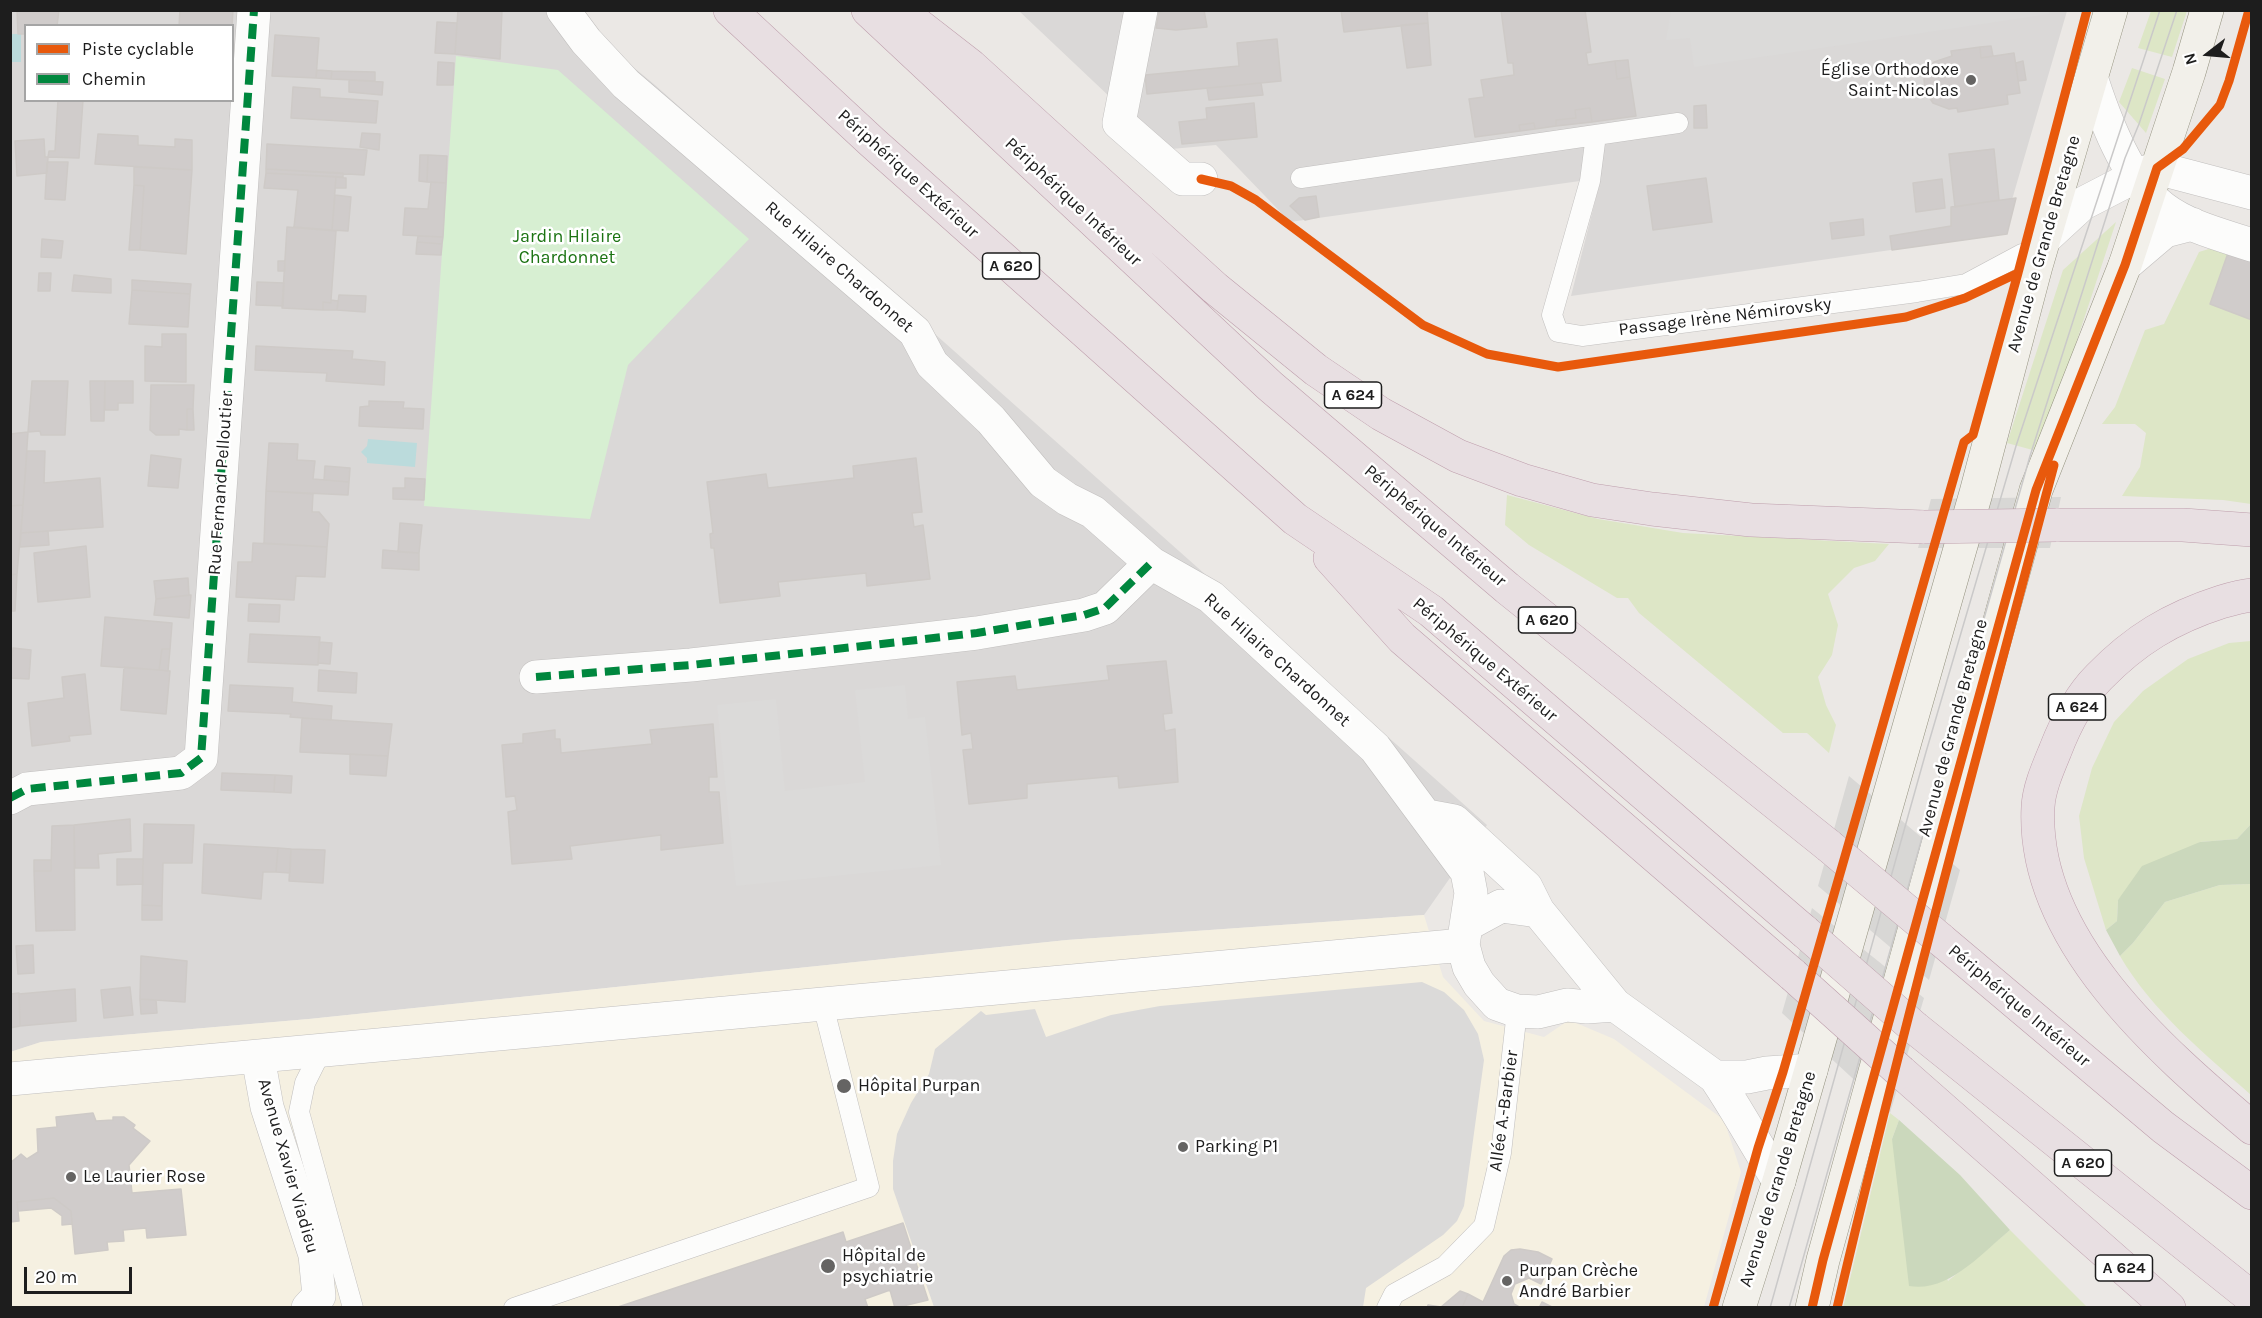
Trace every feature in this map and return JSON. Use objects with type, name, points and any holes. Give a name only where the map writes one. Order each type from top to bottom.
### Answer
[{"type":"highway","name":"Périphérique Extérieur","points":[[730,10],[872,142],[1295,519],[1431,611],[1915,1028],[2252,1298]]},
{"type":"highway","name":"Périphérique Intérieur","points":[[868,10],[1270,386],[1507,588],[1829,846],[2163,1127],[2252,1193]]},
{"type":"highway","name":"A 624","points":[[899,10],[971,66],[1215,288],[1316,370],[1381,414],[1458,456],[1522,480],[1582,497],[1652,509],[1751,520],[1924,527],[2183,525],[2252,530]]},
{"type":"highway","name":"A 624","points":[[1295,519],[1402,638],[1793,975],[2169,1308]]},
{"type":"highway","name":"A 624","points":[[2252,595],[2197,609],[2177,618],[2117,658],[2091,686],[2063,730],[2047,768],[2038,805],[2039,834],[2045,872],[2058,910],[2101,980],[2138,1024],[2206,1089],[2252,1128]]},
{"type":"highway","points":[[2079,1228],[2134,1308]]},
{"type":"main road","name":"Avenue de Grande Bretagne","points":[[1739,1308],[1811,1070],[1976,493],[2042,245],[2111,10]]},
{"type":"main road","name":"Avenue de Grande Bretagne","points":[[1812,1308],[1823,1260],[2036,490],[2125,265],[2147,180],[2189,72],[2207,10]]},
{"type":"street","name":"Rue Fernand Pelloutier","points":[[10,798],[27,789],[181,773],[201,758],[254,10]]},
{"type":"street","name":"Rue Hilaire Chardonnet","points":[[563,10],[586,41],[626,84],[915,332],[932,364],[991,420],[1043,482],[1067,500],[1093,512],[1151,563],[1211,597],[1375,748],[1467,872],[1471,893],[1465,935],[1469,967],[1479,984],[1497,1004],[1517,1011],[1539,1012],[1567,1005],[1587,1007],[1615,1005]]},
{"type":"street","points":[[1142,10],[1119,123],[1183,179],[1201,178]]},
{"type":"street","points":[[2092,80],[2109,123],[2170,213],[2192,224],[2252,245]]},
{"type":"street","points":[[2042,245],[2082,204],[2147,180],[2252,193]]},
{"type":"street","points":[[2125,265],[2158,236],[2175,228],[2192,224]]},
{"type":"street","points":[[536,677],[691,665],[829,650],[977,633],[1084,615],[1105,608],[1151,563]]},
{"type":"street","points":[[1425,816],[1454,820],[1526,887],[1538,911],[1615,1005],[1715,1077],[1740,1114],[1779,1181]]},
{"type":"street","points":[[10,1079],[823,1005],[1465,935],[1501,906],[1538,911]]},
{"type":"street","name":"Avenue Xavier Viadieu","points":[[258,1057],[267,1107],[315,1255],[319,1296],[308,1308]]},
{"type":"street","points":[[1715,1077],[1747,1077],[1767,1073],[1811,1070]]},
{"type":"lane","points":[[1300,178],[1678,123]]},
{"type":"lane","name":"Passage Irène Némirovsky","points":[[1596,135],[1590,182],[1552,315],[1558,332],[1582,336],[1966,284],[2042,245]]},
{"type":"lane","points":[[514,1308],[869,1187],[823,1005]]},
{"type":"lane","name":"Allée A.-Barbier","points":[[1388,1308],[1394,1294],[1445,1266],[1484,1226],[1501,1153],[1517,1011]]},
{"type":"lane","points":[[321,1051],[305,1083],[299,1112],[353,1308]]},
{"type":"shaded area","points":[[2048,10],[2049,14],[1694,67],[1690,38],[1666,40],[1671,11]]},
{"type":"shaded area","points":[[11,11],[580,11],[598,38],[655,85],[1487,825],[1424,915],[1067,940],[309,1019],[41,1042],[11,1052]]},
{"type":"shaded area","points":[[1019,11],[2067,11],[2002,234],[1571,296],[1601,178],[1290,222],[1216,145],[1171,149],[1130,116]]},
{"type":"shaded area","points":[[905,685],[908,719],[925,717],[941,865],[736,886],[717,705],[776,699],[785,791],[865,782],[855,690]]},
{"type":"shaded area","name":"Hôpital Purpan","points":[[1424,915],[1443,977],[1484,1021],[1544,1037],[1569,1020],[1614,1039],[1724,1120],[1741,1172],[1704,1307],[11,1307],[10,1052],[41,1042],[309,1019],[1067,940]]},
{"type":"shaded area","name":"Parking P1","points":[[1422,982],[1444,992],[1464,1010],[1478,1034],[1484,1060],[1464,1206],[1457,1221],[1443,1235],[1366,1288],[1363,1307],[934,1307],[893,1189],[893,1161],[897,1134],[911,1103],[929,1074],[935,1049],[981,1011],[986,1015],[1035,1009],[1046,1037],[1111,1015],[1160,1006]]},
{"type":"green space","points":[[2151,11],[2187,11],[2172,57],[2138,48]]},
{"type":"green space","name":"Jardin Hilaire Chardonnet","points":[[456,56],[558,70],[749,239],[628,365],[590,519],[424,506]]},
{"type":"green space","points":[[2132,68],[2165,79],[2146,133],[2119,102]]},
{"type":"green space","points":[[2116,222],[2040,452],[2007,443],[2063,270]]},
{"type":"green space","points":[[2215,247],[2228,253],[2251,320],[2251,504],[2223,500],[2122,496],[2140,467],[2146,433],[2135,424],[2102,424],[2115,407],[2145,330],[2164,324],[2199,252]]},
{"type":"green space","points":[[1507,495],[1598,519],[1683,533],[1889,544],[1875,561],[1854,568],[1828,594],[1838,625],[1832,655],[1818,677],[1826,705],[1836,725],[1829,753],[1807,733],[1783,733],[1639,613],[1628,598],[1617,598],[1529,545],[1505,525]]},
{"type":"green space","points":[[2251,641],[2251,824],[2237,839],[2200,842],[2118,900],[2117,921],[2106,930],[2084,858],[2079,816],[2092,768],[2114,722],[2143,691],[2188,659],[2229,643]]},
{"type":"green space","points":[[2251,824],[2251,884],[2220,885],[2165,902],[2120,956],[2106,930],[2117,921],[2118,900],[2142,866],[2200,842],[2237,839]]},
{"type":"green space","points":[[2251,884],[2251,1095],[2163,1013],[2147,995],[2120,956],[2165,902],[2220,885]]},
{"type":"green space","points":[[1890,1113],[1899,1120],[1892,1139],[1948,1281],[2010,1230],[2087,1307],[1843,1308]]},
{"type":"green space","points":[[1899,1120],[1960,1175],[2010,1230],[1964,1269],[1951,1277],[1923,1287],[1909,1286],[1892,1139]]},
{"type":"water","points":[[10,34],[21,34],[21,62],[11,62]]},
{"type":"water","points":[[368,439],[417,443],[415,467],[367,463],[367,458],[361,452],[367,446]]},
{"type":"pier","points":[[2061,497],[2050,548],[1918,548],[1931,499]]},
{"type":"pier","points":[[1849,776],[1960,870],[1929,980],[1818,886]]},
{"type":"pier","points":[[1812,908],[1924,998],[1890,1113],[1782,1013]]},
{"type":"building","points":[[17,10],[59,10],[57,24],[24,24],[24,34],[18,34]]},
{"type":"building","points":[[180,10],[233,10],[232,24],[179,24]]},
{"type":"building","points":[[458,10],[502,10],[500,59],[455,54]]},
{"type":"building","points":[[1204,10],[1207,27],[1176,30],[1156,28],[1159,12]]},
{"type":"building","points":[[1341,10],[1427,10],[1428,23],[1344,32]]},
{"type":"building","points":[[1501,10],[1585,10],[1591,52],[1586,53],[1588,65],[1615,61],[1617,79],[1630,77],[1636,116],[1592,122],[1590,108],[1575,110],[1576,118],[1556,120],[1556,126],[1535,129],[1534,123],[1519,125],[1520,131],[1475,137],[1469,99],[1484,97],[1481,80],[1514,75],[1513,63],[1508,63]]},
{"type":"building","points":[[437,22],[457,23],[455,54],[435,53]]},
{"type":"building","points":[[1428,23],[1431,65],[1407,68],[1401,25]]},
{"type":"building","points":[[275,35],[319,38],[316,78],[272,76]]},
{"type":"building","points":[[1277,39],[1281,81],[1147,94],[1145,75],[1239,66],[1237,43]]},
{"type":"building","points":[[1991,46],[1993,56],[1981,58],[1980,47]]},
{"type":"building","name":"Église Orthodoxe Saint-Nicolas","points":[[1980,47],[1981,58],[2014,53],[2020,93],[2007,95],[2008,104],[1958,112],[1957,108],[1949,109],[1933,103],[1925,91],[1924,79],[1927,70],[1934,62],[1952,56],[1951,51]]},
{"type":"building","points":[[1628,60],[1630,77],[1617,79],[1615,61]]},
{"type":"building","points":[[2023,61],[2026,80],[2018,81],[2016,63]]},
{"type":"building","points":[[438,62],[454,63],[453,85],[437,85]]},
{"type":"building","points":[[317,70],[332,71],[331,79],[316,78]]},
{"type":"building","points":[[332,71],[375,72],[375,81],[331,79]]},
{"type":"building","points":[[349,80],[383,82],[382,95],[349,92]]},
{"type":"building","points":[[1261,83],[1263,95],[1209,100],[1207,88]]},
{"type":"building","points":[[293,87],[320,89],[320,97],[378,101],[376,123],[291,118]]},
{"type":"building","points":[[58,102],[83,102],[79,158],[48,157],[49,151],[55,151]]},
{"type":"building","points":[[1254,103],[1257,137],[1182,144],[1179,122],[1207,119],[1206,108]]},
{"type":"building","points":[[1706,105],[1707,128],[1694,128],[1694,106]]},
{"type":"building","points":[[1590,108],[1592,122],[1556,126],[1556,120],[1576,118],[1575,110]]},
{"type":"building","points":[[1534,123],[1535,129],[1520,131],[1519,125]]},
{"type":"building","points":[[362,133],[380,134],[379,150],[360,147]]},
{"type":"building","points":[[98,134],[138,136],[138,145],[175,147],[175,139],[192,140],[192,170],[95,164]]},
{"type":"building","points":[[44,139],[45,157],[48,157],[47,173],[17,176],[15,141]]},
{"type":"building","points":[[267,144],[367,150],[364,175],[266,169]]},
{"type":"building","points":[[1994,149],[1999,200],[1955,207],[1949,154]]},
{"type":"building","points":[[420,155],[428,155],[427,182],[419,181]]},
{"type":"building","points":[[428,155],[447,156],[446,183],[427,182]]},
{"type":"building","points":[[47,162],[68,162],[65,200],[45,199]]},
{"type":"building","points":[[134,167],[192,170],[186,254],[140,250],[144,186],[134,185]]},
{"type":"building","points":[[266,169],[343,173],[343,177],[266,173]]},
{"type":"building","points":[[266,173],[336,177],[332,230],[294,227],[298,190],[264,188]]},
{"type":"building","points":[[336,177],[346,178],[346,188],[335,188]]},
{"type":"building","points":[[1706,178],[1712,222],[1653,230],[1647,186]]},
{"type":"building","points":[[1942,179],[1945,208],[1916,212],[1913,183]]},
{"type":"building","points":[[431,182],[446,183],[443,237],[403,235],[405,208],[428,209]]},
{"type":"building","points":[[134,185],[144,186],[140,250],[129,250]]},
{"type":"building","points":[[335,195],[351,197],[348,231],[332,230]]},
{"type":"building","points":[[1316,196],[1319,217],[1305,220],[1290,206],[1299,198]]},
{"type":"building","points":[[2016,198],[2007,234],[1892,250],[1890,236],[1951,226],[1951,207]]},
{"type":"building","points":[[1863,219],[1864,235],[1832,239],[1830,223]]},
{"type":"building","points":[[287,227],[336,231],[331,303],[323,302],[323,310],[282,308]]},
{"type":"building","points":[[418,236],[443,237],[442,244],[417,242]]},
{"type":"building","points":[[42,239],[63,241],[61,258],[41,257]]},
{"type":"building","points":[[417,242],[442,244],[441,255],[416,254]]},
{"type":"building","points":[[2228,253],[2252,261],[2252,320],[2210,304]]},
{"type":"building","points":[[278,261],[285,261],[285,271],[278,271]]},
{"type":"building","points":[[39,273],[51,273],[50,291],[38,291]]},
{"type":"building","points":[[74,275],[111,279],[111,293],[72,291]]},
{"type":"building","points":[[132,280],[191,284],[190,294],[132,290]]},
{"type":"building","points":[[257,282],[284,283],[283,306],[256,305]]},
{"type":"building","points":[[132,290],[190,294],[188,327],[129,324]]},
{"type":"building","points":[[339,295],[366,296],[365,312],[337,310]]},
{"type":"building","points":[[331,300],[338,301],[337,310],[323,310],[323,302],[331,303]]},
{"type":"building","points":[[162,334],[186,334],[186,382],[145,381],[145,346],[162,347]]},
{"type":"building","points":[[256,346],[353,351],[352,359],[385,362],[384,385],[326,381],[327,373],[255,370]]},
{"type":"building","points":[[32,381],[68,381],[65,435],[41,435],[40,431],[28,432]]},
{"type":"building","points":[[90,381],[105,381],[104,421],[91,421]]},
{"type":"building","points":[[105,381],[133,381],[133,403],[118,403],[118,410],[105,410]]},
{"type":"building","points":[[151,385],[194,385],[193,409],[187,409],[187,430],[179,429],[179,435],[156,435],[150,430]]},
{"type":"building","points":[[369,401],[404,402],[403,408],[424,409],[423,429],[359,426],[360,407],[369,406]]},
{"type":"building","points":[[187,409],[193,409],[194,430],[187,430]]},
{"type":"building","points":[[28,432],[23,505],[10,506],[10,434]]},
{"type":"building","points":[[269,443],[298,444],[297,460],[315,461],[313,479],[349,482],[348,495],[266,491]]},
{"type":"building","points":[[27,451],[45,451],[44,483],[100,478],[103,527],[21,533]]},
{"type":"building","points":[[151,455],[181,459],[178,488],[148,486]]},
{"type":"building","points":[[916,458],[922,512],[912,513],[914,527],[923,525],[930,579],[867,586],[866,573],[778,582],[780,596],[720,603],[714,548],[711,548],[710,534],[713,533],[707,482],[766,474],[768,488],[854,478],[853,466]]},
{"type":"building","points":[[325,466],[350,468],[349,482],[324,480]]},
{"type":"building","points":[[405,478],[425,479],[424,500],[393,499],[393,488],[405,488]]},
{"type":"building","points":[[266,491],[313,494],[312,512],[319,512],[329,524],[327,547],[264,543]]},
{"type":"building","points":[[23,505],[17,574],[10,575],[10,506]]},
{"type":"building","points":[[400,523],[422,525],[419,553],[398,552]]},
{"type":"building","points":[[48,531],[49,545],[20,547],[21,533]]},
{"type":"building","points":[[253,543],[327,547],[325,577],[296,576],[294,600],[236,597],[238,562],[252,562]]},
{"type":"building","points":[[86,546],[90,597],[38,602],[34,553]]},
{"type":"building","points":[[383,550],[419,553],[419,570],[382,568]]},
{"type":"building","points":[[17,574],[15,611],[10,611],[10,575]]},
{"type":"building","points":[[188,578],[189,595],[156,599],[154,581]]},
{"type":"building","points":[[191,595],[189,618],[154,615],[156,599]]},
{"type":"building","points":[[249,604],[280,605],[279,622],[248,621]]},
{"type":"building","points":[[105,617],[172,623],[170,649],[162,649],[159,670],[101,666]]},
{"type":"building","points":[[250,634],[320,637],[318,665],[248,662]]},
{"type":"building","points":[[319,642],[332,643],[330,664],[318,663]]},
{"type":"building","points":[[13,648],[31,650],[29,679],[10,678]]},
{"type":"building","points":[[162,649],[170,649],[168,671],[159,670]]},
{"type":"building","points":[[1166,661],[1172,713],[1163,714],[1165,731],[1175,729],[1178,782],[1119,788],[1118,776],[1027,784],[1027,798],[969,804],[963,750],[973,749],[971,733],[962,735],[957,682],[1015,676],[1017,690],[1109,680],[1107,666]]},
{"type":"building","points":[[124,667],[170,671],[166,714],[121,710]]},
{"type":"building","points":[[319,670],[357,673],[356,693],[318,691]]},
{"type":"building","points":[[85,674],[91,734],[69,736],[70,741],[32,746],[28,703],[64,698],[62,677]]},
{"type":"building","points":[[230,685],[293,688],[292,702],[332,706],[331,720],[290,717],[291,714],[228,711]]},
{"type":"building","points":[[302,718],[392,724],[388,756],[300,752]]},
{"type":"building","points":[[713,724],[717,777],[709,777],[709,792],[719,792],[723,843],[661,850],[661,835],[570,846],[572,859],[512,864],[508,812],[517,810],[515,796],[506,797],[502,745],[523,743],[523,734],[555,730],[555,739],[560,739],[561,753],[652,744],[650,730]]},
{"type":"building","points":[[350,754],[388,756],[386,776],[350,774]]},
{"type":"building","points":[[222,773],[275,775],[274,792],[221,790]]},
{"type":"building","points":[[275,775],[292,776],[291,793],[274,792]]},
{"type":"building","points":[[130,819],[131,851],[98,854],[99,868],[75,868],[74,825]]},
{"type":"building","points":[[144,824],[194,825],[192,863],[163,863],[162,906],[142,905]]},
{"type":"building","points":[[74,825],[75,930],[36,931],[34,871],[51,871],[52,826]]},
{"type":"building","points":[[204,844],[278,848],[276,872],[263,872],[261,899],[202,893]]},
{"type":"building","points":[[278,848],[291,849],[290,873],[276,872]]},
{"type":"building","points":[[291,849],[325,850],[323,883],[289,881]]},
{"type":"building","points":[[117,859],[143,859],[143,884],[117,885]]},
{"type":"building","points":[[34,860],[51,860],[51,871],[34,871]]},
{"type":"building","points":[[142,905],[162,906],[162,920],[142,920]]},
{"type":"building","points":[[33,945],[34,973],[18,974],[16,946]]},
{"type":"building","points":[[141,956],[187,961],[185,1002],[140,999]]},
{"type":"building","points":[[130,987],[133,1015],[104,1018],[101,990]]},
{"type":"building","points":[[75,989],[76,1021],[20,1026],[19,994]]},
{"type":"building","points":[[19,993],[20,1026],[10,1028],[10,994]]},
{"type":"building","points":[[140,999],[156,1000],[157,1013],[141,1014]]},
{"type":"building","name":"Le Laurier Rose","points":[[93,1113],[96,1121],[124,1117],[135,1125],[133,1128],[150,1141],[129,1165],[132,1193],[181,1189],[186,1235],[147,1238],[146,1228],[123,1230],[124,1241],[107,1242],[108,1250],[75,1254],[71,1211],[54,1198],[17,1202],[19,1221],[10,1222],[10,1163],[21,1154],[27,1159],[38,1152],[37,1129],[57,1127],[56,1117]]},
{"type":"building","points":[[54,1198],[71,1211],[72,1224],[62,1225],[62,1216],[51,1208],[18,1211],[17,1202]]},
{"type":"building","name":"Hôpital de psychiatrie","points":[[903,1223],[928,1300],[895,1308],[890,1290],[865,1299],[868,1308],[615,1308],[843,1232],[846,1242]]},
{"type":"building","name":"Purpan Crèche André Barbier","points":[[1511,1250],[1538,1252],[1552,1259],[1541,1284],[1529,1278],[1515,1284],[1511,1294],[1514,1304],[1521,1308],[1462,1308],[1468,1294],[1483,1302],[1504,1256]]},
{"type":"building","points":[[1460,1291],[1468,1294],[1462,1308],[1427,1308],[1428,1305],[1441,1307]]},
{"type":"building","name":"Purpan Crèche André Barbier","points":[[1542,1302],[1554,1308],[1539,1308]]},
{"type":"tram line","points":[[1770,1308],[1926,752],[2016,446],[2160,10]]},
{"type":"tram line","points":[[1789,1308],[2030,456],[2125,158],[2139,124],[2177,10]]},
{"type":"marked path","points":[[10,798],[27,789],[181,773],[201,758],[254,10]]},
{"type":"marked path","points":[[536,677],[691,665],[899,642],[977,633],[1084,615],[1105,608],[1151,563]]},
{"type":"cycle path","points":[[1713,1308],[1964,442],[1973,435],[2087,10]]},
{"type":"cycle path","points":[[1812,1308],[1823,1260],[2036,490],[2125,265],[2157,168],[2183,149],[2220,105],[2249,10]]},
{"type":"cycle path","points":[[1201,179],[1231,186],[1256,200],[1423,325],[1487,354],[1558,367],[1906,317],[1965,298],[2018,273]]},
{"type":"cycle path","points":[[1837,1308],[1915,991],[2054,465]]},
{"type":"place","name":"Église Orthodoxe Saint-Nicolas","points":[[1971,80]]},
{"type":"place","name":"Hôpital Purpan","points":[[844,1086]]},
{"type":"place","name":"Parking P1","points":[[1183,1147]]},
{"type":"place","name":"Le Laurier Rose","points":[[71,1177]]},
{"type":"place","name":"Hôpital de psychiatrie","points":[[828,1266]]},
{"type":"place","name":"Purpan Crèche André Barbier","points":[[1507,1281]]}]
